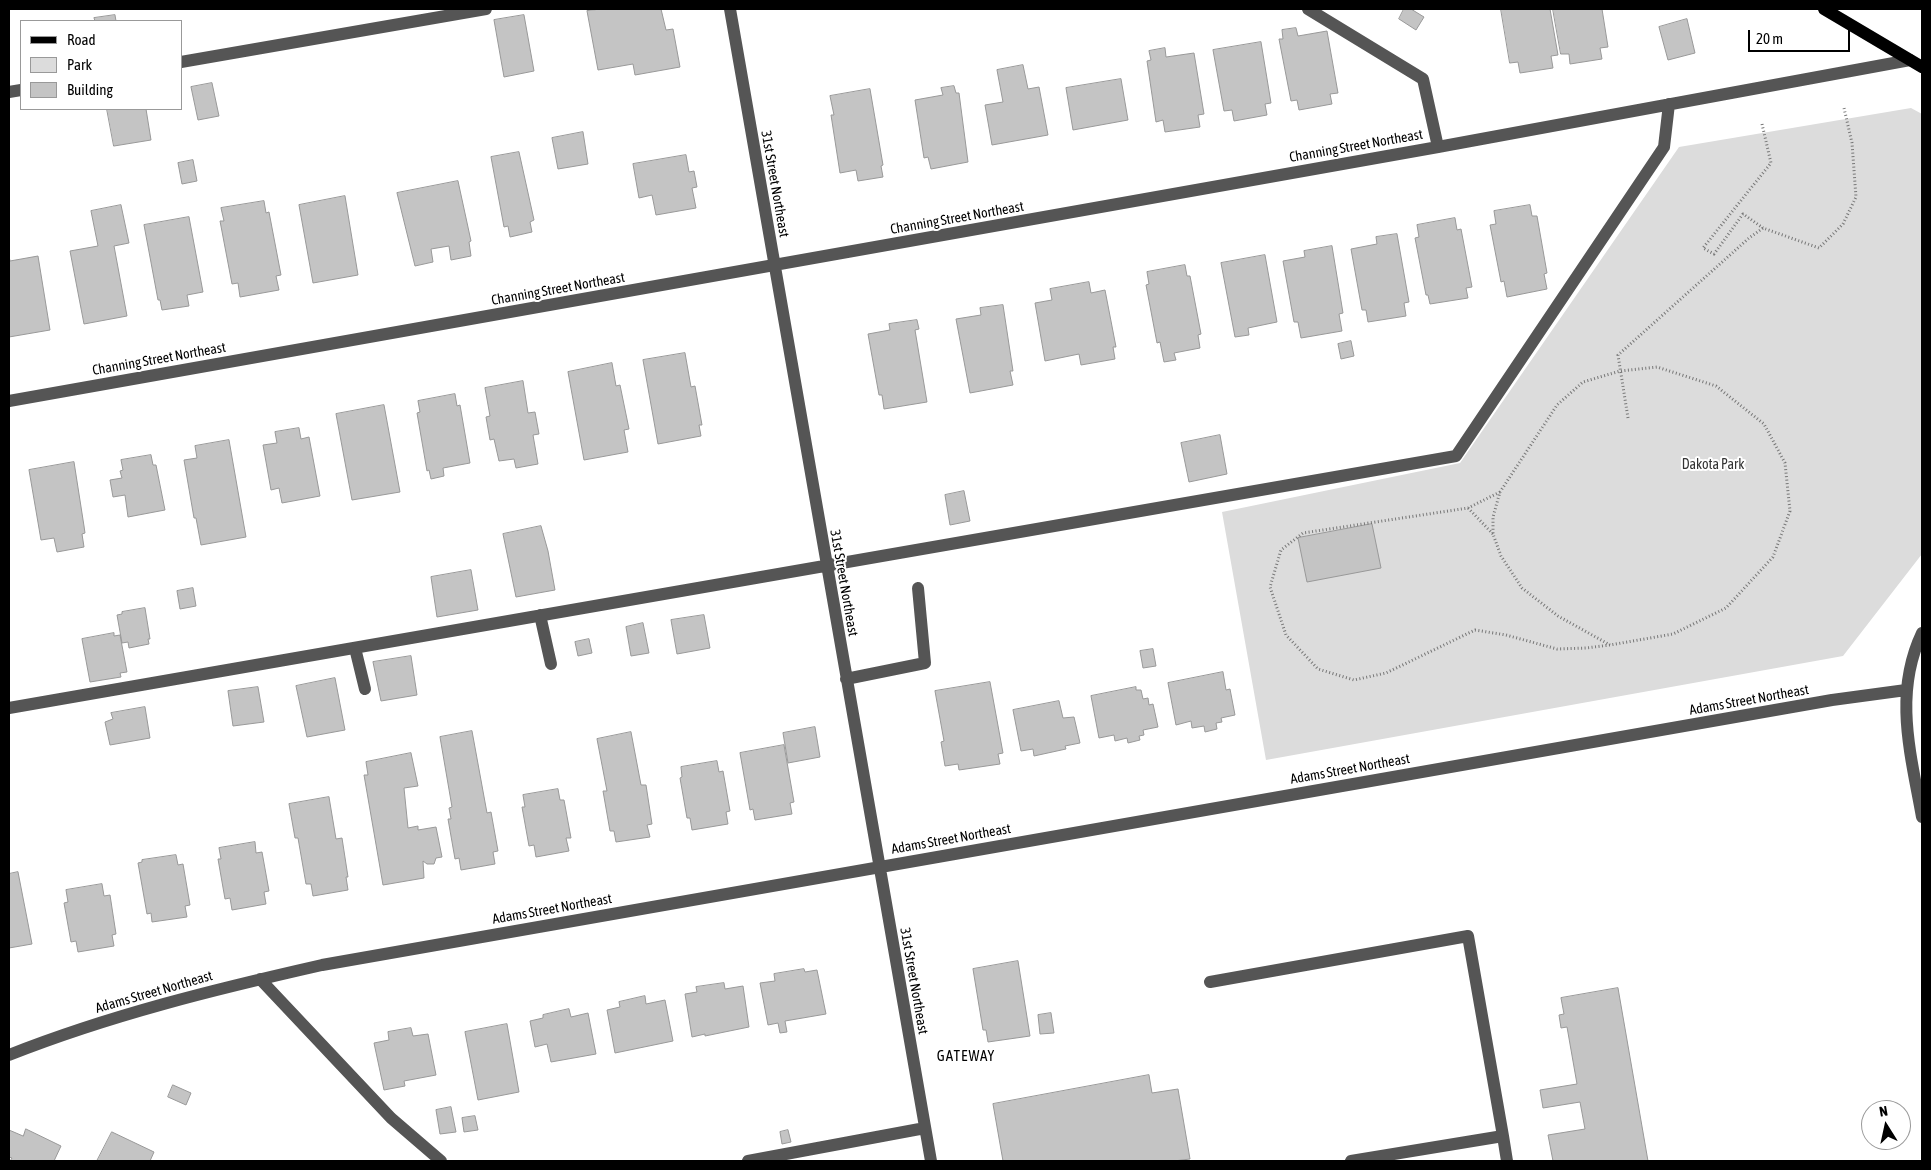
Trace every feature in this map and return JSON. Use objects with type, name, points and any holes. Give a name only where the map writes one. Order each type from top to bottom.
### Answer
[{"type":"main road","points":[[1824,9],[1922,67]]},
{"type":"street","points":[[182,62],[486,9]]},
{"type":"street","name":"31st Street Northeast","points":[[730,9],[931,1161]]},
{"type":"street","points":[[1308,9],[1423,79],[1438,146]]},
{"type":"street","name":"Channing Street Northeast","points":[[9,401],[1910,60]]},
{"type":"street","points":[[9,708],[1456,456],[1664,147],[1669,104]]},
{"type":"street","points":[[846,679],[924,663],[918,588]]},
{"type":"street","points":[[540,615],[551,664]]},
{"type":"street","points":[[1922,633],[1913,658],[1906,690],[1906,724],[1922,817]]},
{"type":"street","points":[[354,648],[365,689]]},
{"type":"street","name":"Adams Street Northeast","points":[[9,1055],[110,1019],[260,979],[322,965],[1822,702],[1906,690]]},
{"type":"street","points":[[1210,982],[1468,936],[1507,1161]]},
{"type":"street","points":[[260,979],[391,1118],[441,1161]]},
{"type":"street","points":[[748,1161],[925,1128]]},
{"type":"street","points":[[1351,1161],[1503,1136]]},
{"type":"path","points":[[1762,124],[1771,162],[1703,248],[1714,254],[1743,214],[1763,228],[1819,248],[1843,224],[1856,197],[1852,143],[1844,108]]},
{"type":"path","points":[[1628,418],[1618,355],[1749,238],[1763,228]]},
{"type":"path","points":[[1500,492],[1468,508],[1303,533],[1281,550],[1270,586],[1286,635],[1318,669],[1354,680],[1386,673],[1475,630],[1506,635],[1557,649],[1610,645],[1673,634],[1726,608],[1773,557],[1790,511],[1785,463],[1764,424],[1716,386],[1657,367],[1620,372],[1583,382],[1557,404],[1500,492],[1493,517],[1493,534],[1500,556],[1522,588],[1558,616],[1610,645]]},
{"type":"path","points":[[1468,508],[1493,534]]},
{"type":"green space","name":"Dakota Park","points":[[1911,108],[1922,114],[1922,554],[1843,656],[1266,760],[1222,512],[1460,463],[1679,147]]},
{"type":"building","points":[[601,9],[661,9],[666,30],[673,29],[680,67],[635,75],[633,64],[598,70],[587,11]]},
{"type":"building","points":[[1404,9],[1411,9],[1424,17],[1416,30],[1399,19]]},
{"type":"building","points":[[1501,9],[1550,9],[1558,55],[1551,56],[1553,68],[1520,73],[1518,62],[1510,63]]},
{"type":"building","points":[[1553,9],[1602,9],[1608,47],[1600,48],[1602,59],[1570,64],[1569,54],[1561,54]]},
{"type":"building","points":[[115,15],[116,20],[95,20],[94,18]]},
{"type":"building","points":[[524,15],[534,71],[504,77],[494,20]]},
{"type":"building","points":[[1687,19],[1695,53],[1668,60],[1659,27]]},
{"type":"building","points":[[1296,28],[1298,36],[1327,31],[1338,93],[1330,94],[1332,104],[1299,110],[1297,100],[1291,101],[1279,39],[1283,39],[1282,30]]},
{"type":"building","points":[[1261,42],[1271,103],[1265,104],[1267,115],[1234,121],[1232,110],[1224,111],[1213,50]]},
{"type":"building","points":[[1165,48],[1166,57],[1194,53],[1204,114],[1198,115],[1200,127],[1165,132],[1163,120],[1156,122],[1147,61],[1151,60],[1149,51]]},
{"type":"building","points":[[1023,65],[1028,89],[1039,87],[1048,135],[992,145],[985,105],[1003,102],[997,70]]},
{"type":"building","points":[[1121,79],[1128,120],[1073,130],[1066,88]]},
{"type":"building","points":[[212,83],[219,116],[198,120],[191,87]]},
{"type":"building","points":[[954,86],[956,93],[959,93],[968,162],[931,169],[928,157],[924,158],[915,100],[943,95],[941,88]]},
{"type":"building","points":[[870,89],[883,165],[881,166],[883,177],[858,181],[856,170],[840,173],[831,115],[834,115],[830,96]]},
{"type":"building","points":[[107,110],[146,110],[151,140],[114,146]]},
{"type":"building","points":[[583,132],[588,164],[558,169],[552,138]]},
{"type":"building","points":[[519,152],[534,220],[530,222],[532,232],[510,237],[508,226],[504,227],[491,157]]},
{"type":"building","points":[[686,155],[689,172],[694,171],[697,187],[692,188],[696,208],[656,215],[652,195],[639,198],[633,164]]},
{"type":"building","points":[[193,160],[197,181],[182,184],[178,163]]},
{"type":"building","points":[[458,181],[471,241],[469,242],[471,256],[451,260],[449,246],[431,249],[433,262],[415,266],[397,193]]},
{"type":"building","points":[[345,196],[358,275],[313,283],[299,205]]},
{"type":"building","points":[[264,201],[266,213],[269,212],[281,275],[276,276],[279,290],[240,297],[238,283],[232,284],[220,221],[224,221],[221,208]]},
{"type":"building","points":[[121,205],[129,243],[114,246],[127,316],[84,324],[70,251],[98,246],[91,211]]},
{"type":"building","points":[[1530,205],[1532,216],[1537,216],[1547,273],[1544,274],[1547,289],[1507,297],[1504,281],[1501,282],[1490,225],[1496,224],[1494,211]]},
{"type":"building","points":[[189,217],[203,292],[187,295],[189,306],[162,310],[160,300],[158,300],[144,225]]},
{"type":"building","points":[[1455,218],[1457,230],[1461,229],[1472,287],[1466,288],[1468,298],[1430,304],[1428,295],[1426,295],[1415,238],[1419,237],[1417,225]]},
{"type":"building","points":[[1397,234],[1409,302],[1404,303],[1406,316],[1368,322],[1366,310],[1362,310],[1351,249],[1377,244],[1376,237]]},
{"type":"building","points":[[1332,246],[1343,313],[1339,314],[1342,331],[1301,338],[1298,322],[1294,322],[1283,261],[1305,257],[1304,251]]},
{"type":"building","points":[[1265,255],[1277,322],[1248,328],[1249,335],[1235,337],[1221,263]]},
{"type":"building","points":[[9,256],[10,261],[38,256],[50,330],[9,337]]},
{"type":"building","points":[[1185,265],[1187,276],[1190,276],[1201,334],[1198,335],[1200,348],[1174,353],[1176,360],[1164,362],[1160,342],[1157,343],[1146,285],[1149,284],[1147,272]]},
{"type":"building","points":[[1089,282],[1091,293],[1105,290],[1116,347],[1113,347],[1115,359],[1081,365],[1079,354],[1045,361],[1035,303],[1052,300],[1050,289]]},
{"type":"building","points":[[1003,305],[1013,371],[1010,371],[1013,385],[970,393],[956,319],[981,315],[980,308]]},
{"type":"building","points":[[917,320],[919,329],[915,330],[927,402],[884,409],[882,395],[879,395],[868,334],[890,330],[889,324]]},
{"type":"building","points":[[1351,341],[1354,356],[1341,359],[1338,344]]},
{"type":"building","points":[[685,353],[691,387],[695,386],[702,425],[699,425],[701,436],[658,444],[643,360]]},
{"type":"building","points":[[612,363],[616,386],[620,385],[629,429],[624,430],[628,452],[584,460],[568,372]]},
{"type":"building","points":[[523,381],[528,413],[535,412],[539,434],[533,435],[538,464],[516,468],[514,459],[499,461],[494,439],[490,440],[486,417],[490,416],[485,388]]},
{"type":"building","points":[[455,394],[457,406],[460,405],[470,463],[443,468],[444,476],[431,479],[429,470],[427,471],[417,413],[420,412],[418,401]]},
{"type":"building","points":[[384,405],[400,492],[352,500],[336,414]]},
{"type":"building","points":[[299,428],[301,439],[309,437],[320,496],[282,503],[279,488],[271,490],[263,445],[277,443],[275,432]]},
{"type":"building","points":[[1220,435],[1227,474],[1189,482],[1181,443]]},
{"type":"building","points":[[229,440],[246,537],[201,545],[196,518],[194,518],[184,460],[197,458],[195,446]]},
{"type":"building","points":[[151,455],[153,465],[156,465],[165,510],[128,517],[125,495],[113,497],[110,480],[122,478],[120,471],[123,470],[121,460]]},
{"type":"building","points":[[74,462],[85,533],[82,534],[84,547],[57,552],[54,538],[41,540],[29,470]]},
{"type":"building","points":[[964,491],[970,521],[950,525],[945,495]]},
{"type":"building","points":[[1372,524],[1381,568],[1307,582],[1298,538]]},
{"type":"building","points":[[541,526],[555,590],[516,597],[503,534]]},
{"type":"building","points":[[471,570],[478,610],[437,617],[431,577]]},
{"type":"building","points":[[193,588],[196,606],[180,609],[177,591]]},
{"type":"building","points":[[145,608],[150,639],[148,639],[149,644],[129,648],[128,642],[122,643],[117,615],[122,614],[122,612]]},
{"type":"building","points":[[704,615],[710,648],[677,654],[671,620]]},
{"type":"building","points":[[643,623],[649,653],[631,656],[626,627]]},
{"type":"building","points":[[114,633],[114,636],[120,635],[127,672],[120,673],[121,677],[90,682],[82,639]]},
{"type":"building","points":[[589,639],[592,653],[578,656],[575,642]]},
{"type":"building","points":[[1153,649],[1156,666],[1143,668],[1140,651]]},
{"type":"building","points":[[411,656],[417,695],[381,701],[373,662]]},
{"type":"building","points":[[1223,672],[1226,690],[1230,689],[1235,715],[1221,718],[1222,722],[1216,723],[1217,729],[1205,732],[1204,726],[1192,728],[1191,721],[1176,725],[1168,683]]},
{"type":"building","points":[[335,678],[345,730],[307,737],[296,686]]},
{"type":"building","points":[[990,682],[1003,753],[998,754],[1000,764],[959,770],[958,764],[945,766],[941,742],[944,741],[935,691]]},
{"type":"building","points":[[258,687],[264,722],[233,726],[228,691]]},
{"type":"building","points":[[1136,687],[1136,690],[1141,690],[1143,699],[1148,698],[1149,705],[1153,704],[1158,727],[1143,730],[1144,735],[1139,736],[1140,740],[1128,743],[1127,738],[1115,741],[1114,735],[1099,738],[1091,696]]},
{"type":"building","points":[[1059,701],[1063,718],[1074,717],[1080,743],[1065,746],[1066,749],[1034,756],[1033,749],[1021,751],[1013,710]]},
{"type":"building","points":[[145,707],[150,738],[110,745],[105,722],[113,719],[111,713]]},
{"type":"building","points":[[815,727],[820,757],[788,763],[783,733]]},
{"type":"building","points":[[472,731],[487,813],[491,812],[498,851],[493,852],[495,864],[461,870],[459,858],[455,859],[448,819],[451,819],[449,808],[452,807],[440,737]]},
{"type":"building","points":[[631,732],[641,785],[646,785],[652,824],[647,825],[650,837],[616,842],[614,831],[610,831],[603,791],[607,791],[597,739]]},
{"type":"building","points":[[784,745],[794,802],[790,803],[792,814],[755,820],[753,809],[750,810],[740,753]]},
{"type":"building","points":[[411,753],[418,786],[404,788],[408,828],[418,826],[418,830],[436,827],[442,857],[436,858],[434,864],[427,864],[423,861],[424,878],[383,885],[364,775],[368,775],[366,762]]},
{"type":"building","points":[[717,761],[719,772],[723,771],[730,811],[726,812],[728,824],[692,830],[690,818],[687,818],[680,778],[682,777],[681,767]]},
{"type":"building","points":[[558,789],[560,800],[564,800],[571,838],[566,838],[569,851],[536,857],[534,845],[529,846],[522,807],[525,807],[523,795]]},
{"type":"building","points":[[329,797],[336,839],[342,838],[348,890],[313,896],[311,884],[306,884],[298,838],[295,838],[289,804]]},
{"type":"building","points":[[255,842],[256,853],[262,852],[269,891],[264,892],[266,904],[232,910],[230,898],[225,899],[218,859],[221,859],[219,848]]},
{"type":"building","points":[[176,855],[178,865],[183,864],[190,905],[185,906],[187,917],[152,922],[151,913],[147,914],[138,863],[142,862],[142,860]]},
{"type":"building","points":[[18,872],[32,944],[9,948],[9,874]]},
{"type":"building","points":[[102,884],[104,896],[110,895],[116,934],[112,935],[114,946],[78,952],[76,941],[71,942],[64,903],[68,902],[66,890]]},
{"type":"building","points":[[1018,961],[1030,1036],[988,1042],[986,1030],[983,1030],[973,969]]},
{"type":"building","points":[[804,969],[805,972],[817,970],[826,1014],[785,1021],[787,1032],[780,1033],[778,1023],[768,1025],[760,983],[775,981],[774,974]]},
{"type":"building","points":[[724,983],[725,989],[743,986],[749,1027],[692,1037],[685,994],[697,992],[696,987]]},
{"type":"building","points":[[1618,988],[1648,1161],[1553,1161],[1548,1135],[1585,1129],[1580,1102],[1543,1108],[1540,1090],[1577,1084],[1567,1027],[1561,1028],[1559,1015],[1564,1014],[1561,998]]},
{"type":"building","points":[[645,996],[646,1004],[665,1000],[673,1041],[615,1053],[607,1010],[620,1007],[619,1002]]},
{"type":"building","points":[[569,1009],[571,1017],[588,1013],[596,1054],[551,1062],[547,1044],[535,1047],[530,1021],[543,1018],[543,1015]]},
{"type":"building","points":[[1051,1013],[1054,1033],[1040,1034],[1038,1015]]},
{"type":"building","points":[[507,1024],[519,1092],[478,1100],[465,1032]]},
{"type":"building","points":[[411,1028],[413,1036],[428,1034],[436,1075],[404,1081],[405,1086],[384,1090],[374,1043],[389,1040],[388,1032]]},
{"type":"building","points":[[1149,1075],[1152,1093],[1178,1089],[1190,1159],[1174,1161],[1003,1161],[993,1104]]},
{"type":"building","points":[[173,1085],[191,1093],[186,1105],[168,1097]]},
{"type":"building","points":[[451,1107],[456,1132],[440,1134],[436,1110]]},
{"type":"building","points":[[475,1116],[478,1130],[464,1132],[462,1118]]},
{"type":"building","points":[[26,1129],[61,1146],[54,1161],[10,1161],[12,1158],[9,1157],[9,1130],[23,1136]]},
{"type":"building","points":[[788,1130],[791,1142],[782,1144],[780,1132]]},
{"type":"building","points":[[112,1132],[154,1152],[150,1161],[97,1161]]},
{"type":"district","name":"GATEWAY","points":[[966,1056]]}]
